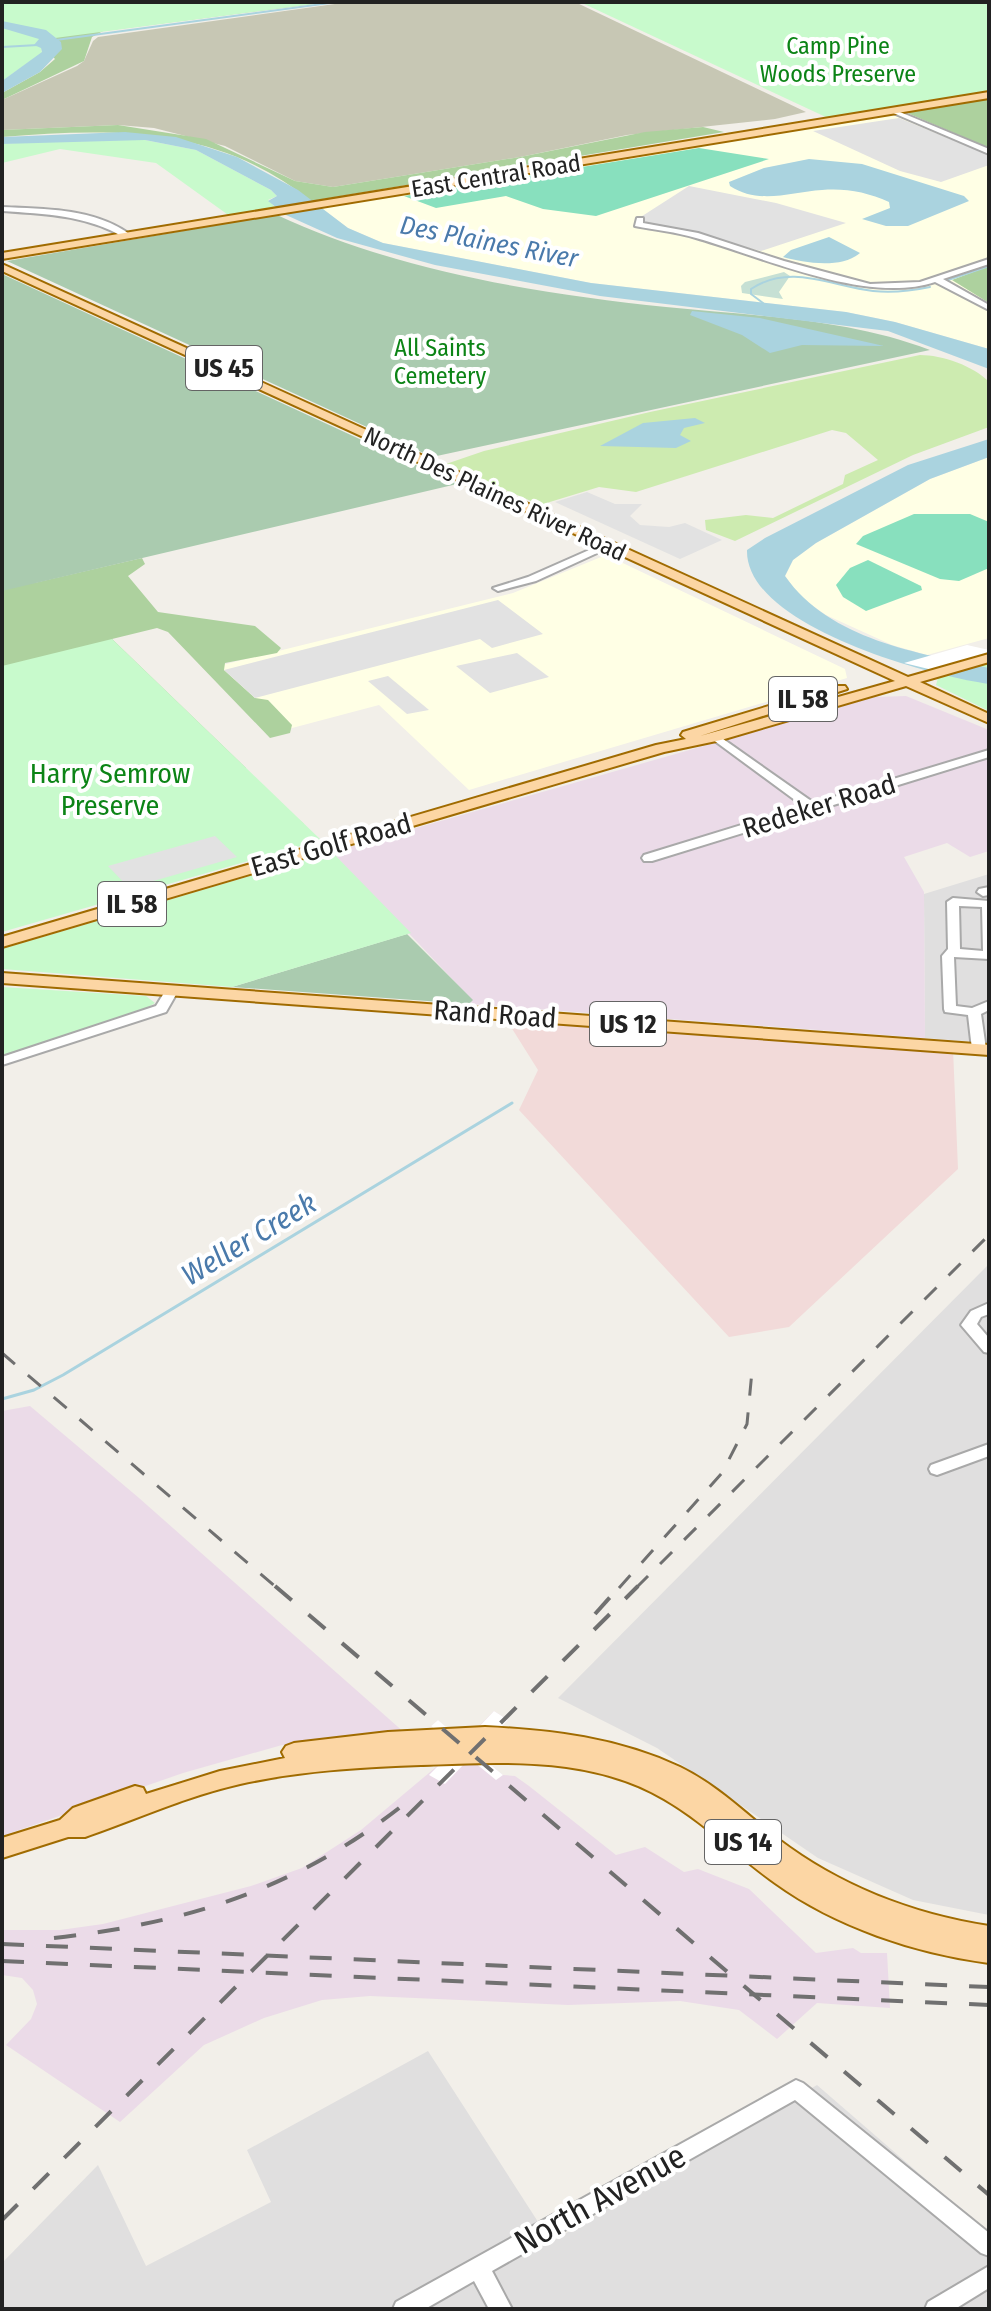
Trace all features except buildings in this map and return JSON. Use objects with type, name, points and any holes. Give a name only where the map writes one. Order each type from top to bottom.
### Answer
[{"type":"main road","name":"East Central Road","points":[[2,256],[989,95]]},
{"type":"main road","name":"North Des Plaines River Road","points":[[2,267],[605,546],[989,719]]},
{"type":"main road","name":"East Golf Road","points":[[661,748],[705,727],[987,651]]},
{"type":"main road","name":"East Golf Road","points":[[2,942],[661,748],[716,737],[907,682],[940,672],[987,651]]},
{"type":"main road","name":"Rand Road","points":[[2,978],[984,1049]]},
{"type":"main road","name":"US 14","points":[[68,1827],[81,1815],[193,1775],[292,1752],[402,1741],[548,1739],[593,1746],[670,1773],[698,1789],[818,1880],[913,1919],[989,1936]]},
{"type":"main road","name":"US 14","points":[[2,1848],[68,1827],[85,1827],[198,1786],[297,1763],[512,1753],[572,1759],[640,1776],[667,1789],[700,1810],[789,1879],[867,1920],[989,1953]]},
{"type":"street","points":[[893,111],[989,152]]},
{"type":"street","points":[[2,209],[77,215],[111,224],[128,236]]},
{"type":"street","points":[[640,220],[638,224],[695,235],[860,284],[894,287],[932,280],[989,261]]},
{"type":"street","points":[[932,280],[989,308]]},
{"type":"street","points":[[498,588],[532,579],[605,546]]},
{"type":"street","points":[[716,737],[813,808]]},
{"type":"street","name":"Redeker Road","points":[[648,858],[989,753]]},
{"type":"street","points":[[953,952],[953,902],[988,904],[989,954],[953,952],[948,956],[950,1009],[974,1012],[989,1005]]},
{"type":"street","points":[[2,1061],[147,1015],[161,1009],[172,991]]},
{"type":"street","points":[[974,1012],[984,1049]]},
{"type":"street","points":[[989,1308],[971,1320],[972,1331],[989,1348]]},
{"type":"street","points":[[937,1469],[989,1450]]},
{"type":"street","name":"North Avenue","points":[[404,2309],[796,2089],[989,2246]]},
{"type":"street","points":[[478,2268],[501,2309]]},
{"type":"street","points":[[936,2309],[989,2276]]},
{"type":"shaded area","points":[[349,2],[575,2],[806,112],[775,119],[627,135],[520,157],[333,187],[295,181],[225,146],[154,128],[118,125],[2,130],[2,100],[77,66],[84,61],[98,37]]},
{"type":"shaded area","points":[[908,111],[989,120],[989,349],[895,322],[846,312],[591,283],[383,243],[348,228],[320,207]]},
{"type":"shaded area","points":[[899,118],[989,155],[989,165],[941,182],[900,171],[813,131]]},
{"type":"shaded area","points":[[689,186],[776,203],[846,223],[761,251],[636,220]]},
{"type":"shaded area","points":[[784,272],[790,276],[779,292],[783,299],[742,293],[741,286],[745,282]]},
{"type":"shaded area","points":[[989,457],[989,638],[927,655],[892,645],[826,615],[800,597],[785,576],[793,560],[816,543],[930,479]]},
{"type":"shaded area","points":[[587,492],[615,504],[642,504],[630,516],[640,525],[669,527],[685,523],[722,540],[680,559],[555,502]]},
{"type":"shaded area","points":[[606,555],[845,669],[847,678],[469,790],[379,705],[277,732],[214,667],[513,593]]},
{"type":"shaded area","points":[[498,600],[543,634],[492,648],[480,639],[255,698],[224,670]]},
{"type":"shaded area","points":[[517,653],[549,677],[490,693],[456,666]]},
{"type":"shaded area","points":[[388,676],[429,710],[407,714],[368,681]]},
{"type":"shaded area","points":[[906,696],[989,730],[989,851],[970,857],[947,843],[904,857],[924,892],[925,1038],[469,1004],[472,1000],[332,852],[875,697]]},
{"type":"shaded area","points":[[215,836],[237,857],[129,888],[108,866]]},
{"type":"shaded area","points":[[989,874],[989,1043],[925,1038],[924,894]]},
{"type":"shaded area","points":[[506,1019],[953,1049],[958,1169],[789,1327],[729,1337],[519,1110],[538,1070]]},
{"type":"shaded area","points":[[989,1264],[989,1915],[913,1900],[818,1858],[657,1748],[558,1698]]},
{"type":"shaded area","points":[[30,1406],[406,1734],[282,1745],[183,1773],[2,1836],[2,1411]]},
{"type":"shaded area","points":[[494,1711],[508,1720],[486,1743],[486,1761],[503,1775],[515,1776],[616,1855],[645,1847],[684,1872],[698,1869],[749,1889],[816,1953],[853,1948],[861,1953],[887,1953],[890,2008],[817,2003],[777,2039],[739,2010],[680,2001],[568,2005],[370,1996],[322,2000],[264,2018],[204,2045],[120,2122],[6,2045],[31,2019],[37,2004],[33,1990],[22,1978],[2,1975],[2,1930],[60,1930],[103,1924],[251,1886],[302,1868],[361,1830],[448,1757],[448,1741],[431,1726],[438,1720],[452,1733],[473,1732]]},
{"type":"shaded area","points":[[428,2051],[551,2242],[817,2085],[989,2234],[989,2309],[2,2309],[2,2263],[98,2165],[146,2266],[271,2202],[247,2150]]},
{"type":"green space","points":[[2,2],[329,2],[103,31],[92,37],[84,61],[2,100],[2,93],[40,72],[55,59]]},
{"type":"green space","points":[[2,2],[329,2],[40,40],[42,53],[2,81]]},
{"type":"green space","name":"Camp Pine Woods Preserve","points":[[580,2],[989,2],[989,93],[830,119]]},
{"type":"green space","points":[[989,96],[989,148],[905,112],[908,111]]},
{"type":"green space","points":[[118,125],[206,139],[295,181],[333,187],[520,157],[645,132],[703,127],[724,132],[311,201],[275,176],[239,158],[202,145],[125,134],[2,137],[2,130]]},
{"type":"green space","points":[[59,140],[145,140],[196,150],[271,190],[277,196],[268,200],[276,208],[231,217],[156,163],[60,149],[2,163],[2,144]]},
{"type":"green space","points":[[699,148],[769,159],[596,216],[543,209],[506,196],[436,208],[404,196]]},
{"type":"green space","name":"All Saints Cemetery","points":[[277,215],[370,251],[467,277],[567,295],[833,325],[898,339],[930,350],[432,457],[7,261]]},
{"type":"green space","points":[[989,266],[989,303],[952,280]]},
{"type":"green space","name":"All Saints Cemetery","points":[[2,274],[457,484],[2,591]]},
{"type":"green space","points":[[920,355],[957,362],[989,382],[989,427],[913,455],[735,541],[706,530],[705,520],[746,515],[773,518],[843,484],[845,475],[878,460],[846,433],[832,430],[636,492],[599,487],[540,505],[446,464],[484,451],[650,412]]},
{"type":"green space","points":[[914,514],[970,514],[989,522],[989,568],[959,581],[940,579],[856,544],[863,536]]},
{"type":"green space","points":[[142,558],[145,564],[128,576],[158,612],[255,626],[281,648],[277,653],[225,663],[224,670],[255,698],[268,700],[292,725],[290,733],[270,738],[168,632],[157,628],[112,639],[246,768],[245,772],[304,824],[2,757],[2,575],[34,583]]},
{"type":"green space","points":[[868,560],[921,586],[922,590],[866,611],[843,597],[836,585],[850,568]]},
{"type":"green space","name":"Harry Semrow Preserve","points":[[112,639],[321,840],[2,932],[2,666]]},
{"type":"green space","points":[[989,663],[989,711],[936,685],[938,678]]},
{"type":"green space","name":"Harry Semrow Preserve","points":[[332,852],[411,933],[232,987],[2,969],[2,949]]},
{"type":"green space","points":[[407,934],[473,1000],[469,1004],[232,987]]},
{"type":"green space","points":[[2,987],[146,996],[155,1003],[140,1012],[2,1056]]},
{"type":"water","points":[[2,21],[46,30],[61,42],[62,49],[40,72],[2,93],[2,81],[42,52],[34,45],[39,39],[2,28]]},
{"type":"water","points":[[125,132],[176,137],[237,157],[298,190],[348,228],[383,243],[591,283],[846,312],[895,322],[989,349],[989,369],[888,331],[600,296],[435,265],[337,238],[286,215],[268,201],[277,196],[271,190],[196,150],[145,140],[2,144],[2,137]]},
{"type":"water","points":[[809,159],[862,164],[964,196],[969,201],[908,226],[886,226],[862,219],[890,208],[889,202],[864,193],[831,190],[764,196],[741,192],[730,186],[729,182],[764,168]]},
{"type":"water","points":[[829,237],[860,253],[833,263],[812,263],[783,257],[791,250]]},
{"type":"water","points":[[692,311],[760,318],[884,346],[802,345],[770,353],[742,335],[690,315]]},
{"type":"water","points":[[695,418],[705,423],[684,428],[680,435],[691,441],[676,448],[600,446],[643,423]]},
{"type":"water","points":[[989,439],[989,457],[930,479],[816,543],[793,560],[785,576],[804,598],[851,629],[905,649],[989,668],[989,684],[926,670],[845,642],[807,624],[776,602],[754,577],[747,550],[765,538],[908,465]]},
{"type":"pier","points":[[967,645],[989,650],[989,663],[949,674],[904,663]]},
{"type":"pier","points":[[494,1711],[508,1720],[486,1743],[486,1761],[503,1775],[496,1780],[474,1762],[465,1763],[445,1784],[429,1775],[448,1756],[448,1741],[431,1726],[438,1720],[453,1733],[474,1732]]},
{"type":"waterway","points":[[56,40],[337,2]]},
{"type":"waterway","points":[[2,47],[38,45]]},
{"type":"waterway","points":[[948,280],[989,266]]},
{"type":"waterway","points":[[763,303],[751,294],[751,289],[781,278],[811,278],[880,292],[930,287]]},
{"type":"waterway","name":"Weller Creek","points":[[2,1399],[34,1390],[63,1375],[512,1103]]},
{"type":"railway","points":[[638,1586],[989,1235]]},
{"type":"railway","points":[[2,1353],[277,1588]]},
{"type":"railway","points":[[619,1588],[722,1473],[747,1424],[752,1371]]},
{"type":"railway","points":[[275,1586],[471,1753]]},
{"type":"railway","points":[[595,1614],[620,1586]]},
{"type":"railway","points":[[471,1753],[638,1586]]},
{"type":"railway","points":[[267,1956],[471,1753]]},
{"type":"railway","points":[[471,1753],[732,1976]]},
{"type":"railway","points":[[54,1938],[150,1923],[239,1897],[322,1859],[403,1805]]},
{"type":"railway","points":[[2,1944],[267,1956]]},
{"type":"railway","points":[[251,1972],[267,1956]]},
{"type":"railway","points":[[267,1956],[732,1976]]},
{"type":"railway","points":[[2,1961],[251,1972]]},
{"type":"railway","points":[[2,2220],[251,1972]]},
{"type":"railway","points":[[251,1972],[754,1995]]},
{"type":"railway","points":[[732,1976],[989,1987]]},
{"type":"railway","points":[[732,1976],[754,1995]]},
{"type":"railway","points":[[754,1995],[989,2005]]},
{"type":"railway","points":[[754,1995],[989,2195]]},
{"type":"water label","name":"Des Plaines River","points":[[489,242]]}]
